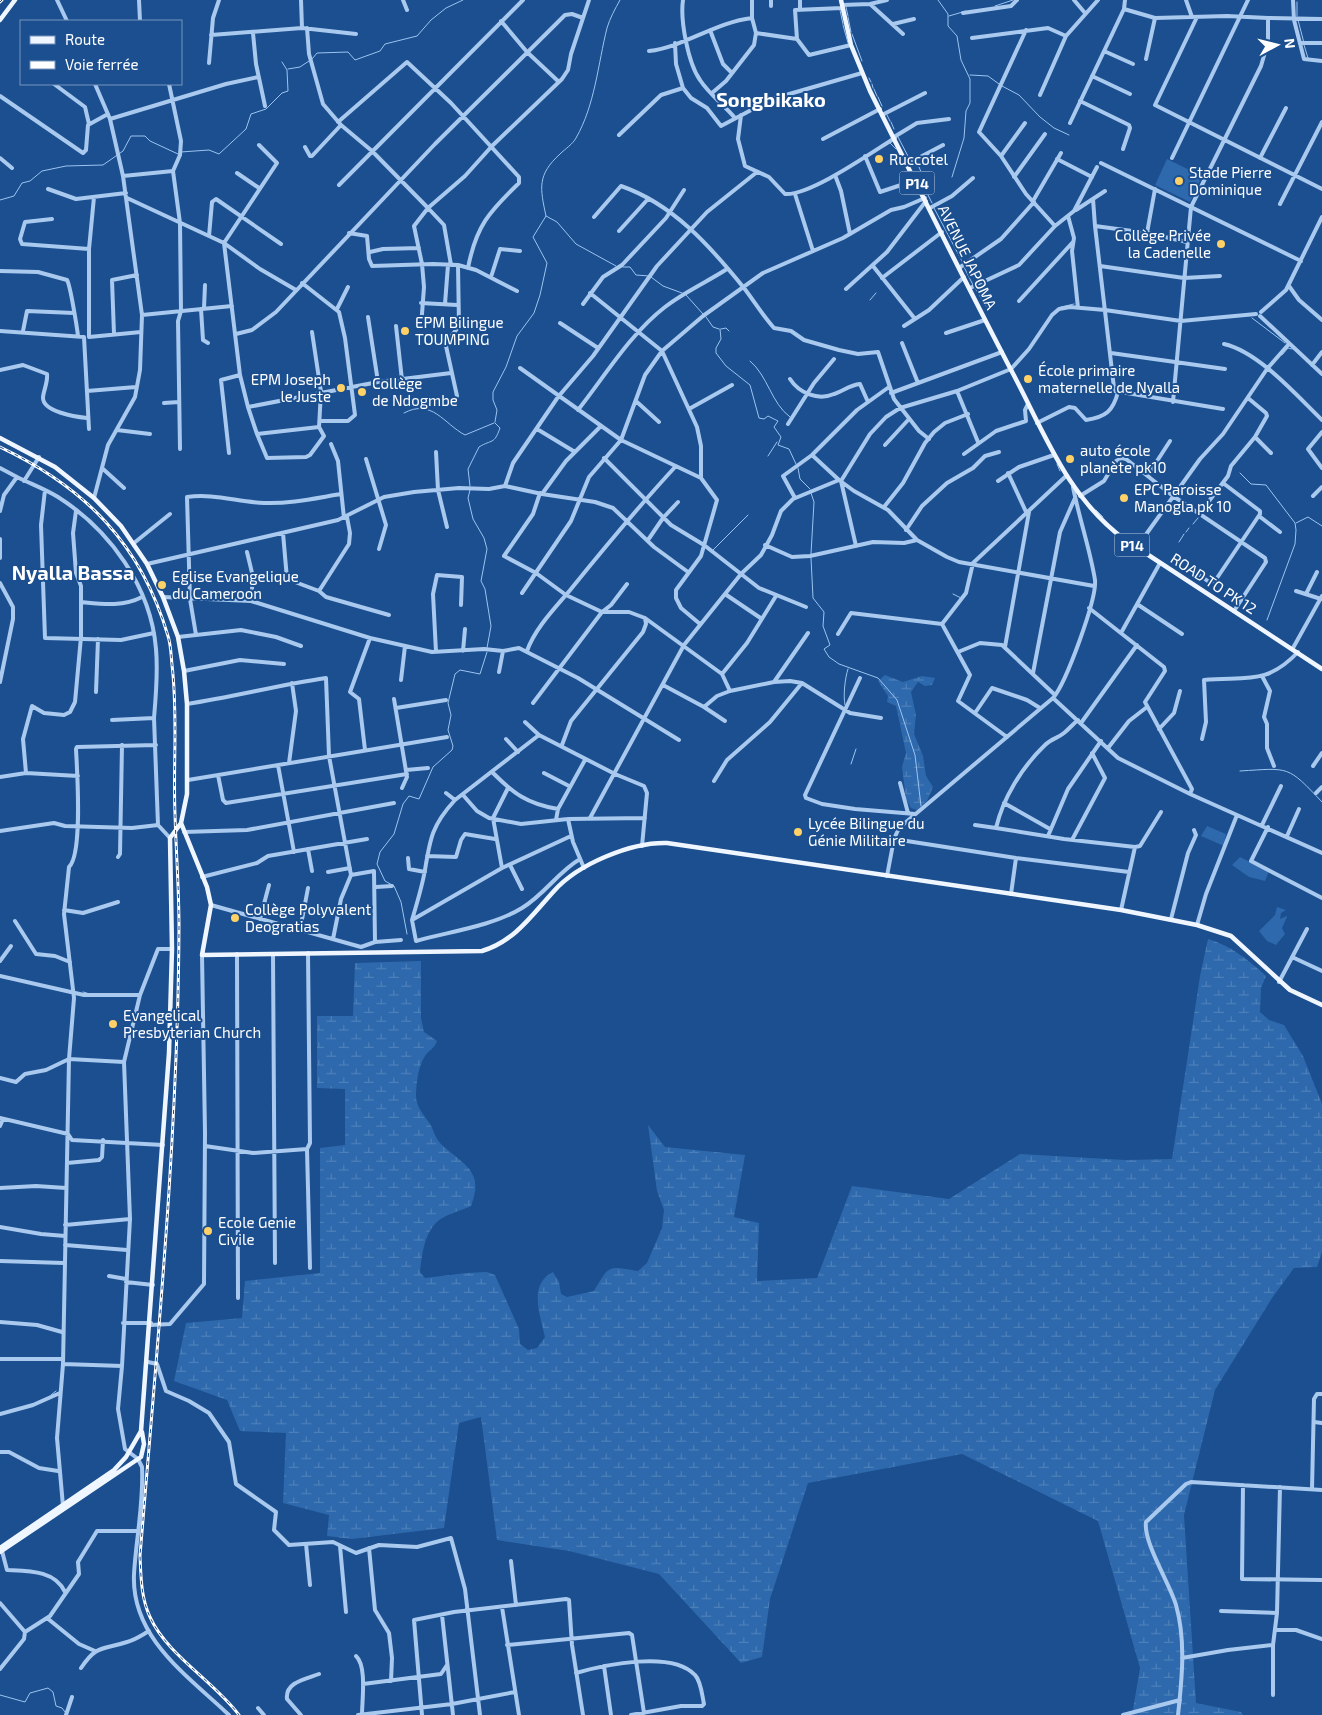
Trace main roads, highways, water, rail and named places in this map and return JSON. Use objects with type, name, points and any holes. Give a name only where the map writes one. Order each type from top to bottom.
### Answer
[{"type":"main road","points":[[0,20],[15,0]]},
{"type":"main road","name":"AVENUE JAPOMA","points":[[842,4],[851,45],[862,73],[1006,360]]},
{"type":"main road","name":"ROAD TO PK 12","points":[[1006,360],[1077,497],[1104,524],[1322,669]]},
{"type":"main road","points":[[0,438],[39,456],[94,498],[134,543],[147,564],[163,597],[178,637],[184,671],[188,780],[181,823],[170,838],[172,949],[169,1053],[151,1324],[141,1431],[143,1451],[138,1459],[115,1472],[1,1550]]},
{"type":"main road","points":[[181,823],[211,905],[202,955],[405,951],[447,953],[485,950],[504,940],[525,925],[557,888],[584,868],[603,858],[642,846],[667,843],[1121,910],[1197,925],[1231,936],[1279,982],[1300,997],[1322,1005]]},
{"type":"main road","points":[[115,1472],[129,1453],[141,1431]]},
{"type":"waterway","points":[[312,59],[317,53],[348,52],[355,60],[380,51],[385,44],[417,36],[431,20],[446,8],[463,0]]},
{"type":"waterway","points":[[495,422],[497,410],[493,400],[493,392],[506,367],[517,336],[534,313],[547,263],[533,237],[546,216],[542,197],[544,175],[553,162],[575,140],[588,112],[607,28],[620,0]]},
{"type":"waterway","points":[[938,0],[948,14],[948,26],[957,36],[961,60],[970,79],[970,103],[966,111],[964,138],[952,177]]},
{"type":"waterway","points":[[995,6],[1013,0]]},
{"type":"waterway","points":[[1297,2],[1297,16]]},
{"type":"waterway","points":[[846,7],[848,16]]},
{"type":"waterway","points":[[840,10],[843,24]]},
{"type":"waterway","points":[[949,16],[966,11]]},
{"type":"waterway","points":[[848,17],[851,32]]},
{"type":"waterway","points":[[1298,20],[1304,43]]},
{"type":"waterway","points":[[843,25],[848,43]]},
{"type":"waterway","points":[[852,34],[862,61]]},
{"type":"waterway","points":[[1304,45],[1308,58]]},
{"type":"waterway","points":[[288,69],[300,67],[309,61]]},
{"type":"waterway","points":[[181,152],[209,150],[219,154],[246,129],[251,114],[266,109],[282,93],[288,91],[287,70],[282,62]]},
{"type":"waterway","points":[[970,75],[988,76],[999,84]]},
{"type":"waterway","points":[[869,78],[871,82]]},
{"type":"waterway","points":[[872,84],[873,88]]},
{"type":"waterway","points":[[1002,86],[1019,95],[1040,117],[1054,128],[1069,135]]},
{"type":"waterway","points":[[874,89],[877,96]]},
{"type":"waterway","points":[[878,97],[882,106]]},
{"type":"waterway","points":[[887,115],[890,121]]},
{"type":"waterway","points":[[891,122],[894,129]]},
{"type":"waterway","points":[[0,200],[14,196],[22,183],[30,181],[42,171],[66,166],[103,165],[123,151],[131,136],[145,136],[150,141],[178,154]]},
{"type":"waterway","points":[[898,137],[910,160]]},
{"type":"waterway","points":[[890,143],[896,149]]},
{"type":"waterway","points":[[919,167],[924,179]]},
{"type":"waterway","points":[[927,185],[925,189],[932,203]]},
{"type":"waterway","points":[[934,208],[963,263]]},
{"type":"waterway","points":[[546,216],[557,222],[576,244],[616,266]]},
{"type":"waterway","points":[[623,267],[630,267],[636,275],[649,276]]},
{"type":"waterway","points":[[964,267],[973,285]]},
{"type":"waterway","points":[[651,277],[663,286],[682,293]]},
{"type":"waterway","points":[[975,288],[986,306]]},
{"type":"waterway","points":[[870,300],[876,293]]},
{"type":"waterway","points":[[686,295],[703,314]]},
{"type":"waterway","points":[[1061,307],[1074,304]]},
{"type":"waterway","points":[[706,317],[713,327],[719,329]]},
{"type":"waterway","points":[[1252,318],[1285,343]]},
{"type":"waterway","points":[[721,329],[726,328],[729,331]]},
{"type":"waterway","points":[[720,329],[721,339],[716,348],[716,353],[726,366],[750,385],[759,418],[764,419],[768,416],[778,421],[774,427],[781,437],[778,445],[789,449],[796,464]]},
{"type":"waterway","points":[[1282,355],[1288,348],[1292,349]]},
{"type":"waterway","points":[[750,361],[761,374],[778,404],[790,417]]},
{"type":"waterway","points":[[404,413],[414,409],[430,410],[465,435],[494,423]]},
{"type":"waterway","points":[[470,486],[468,469],[479,447],[496,437],[500,428],[495,423]]},
{"type":"waterway","points":[[768,456],[777,442]]},
{"type":"waterway","points":[[1057,464],[1060,471]]},
{"type":"waterway","points":[[798,468],[800,479],[810,489]]},
{"type":"waterway","points":[[1240,473],[1251,484],[1266,485],[1295,523],[1295,544],[1267,620]]},
{"type":"waterway","points":[[470,490],[468,498],[473,519],[484,538],[487,549],[481,581],[485,589],[491,626],[487,648]]},
{"type":"waterway","points":[[811,493],[814,502],[811,554]]},
{"type":"waterway","points":[[1096,510],[1103,517]]},
{"type":"waterway","points":[[712,551],[748,515]]},
{"type":"waterway","points":[[1296,523],[1308,517],[1322,526]]},
{"type":"waterway","points":[[1193,524],[1198,518]]},
{"type":"waterway","points":[[1186,532],[1189,528]]},
{"type":"waterway","points":[[1179,542],[1184,534]]},
{"type":"waterway","points":[[811,558],[813,598],[824,612],[823,626],[830,645],[824,649],[829,657],[839,664],[878,678],[897,700],[915,755],[921,806]]},
{"type":"waterway","points":[[953,594],[961,598]]},
{"type":"waterway","points":[[407,934],[401,902],[394,886],[385,881],[377,864],[380,852],[394,834],[403,804],[409,796],[419,799],[433,767],[452,750],[453,746],[448,730],[451,715],[448,703],[455,674],[460,670],[480,674],[487,652]]},
{"type":"waterway","points":[[845,705],[844,697],[848,669]]},
{"type":"waterway","points":[[851,764],[856,749]]},
{"type":"waterway","points":[[1240,771],[1269,769],[1287,772],[1294,775],[1322,802]]},
{"type":"waterway","points":[[83,992],[87,993]]},
{"type":"waterway","points":[[51,1395],[56,1391]]},
{"type":"waterway","points":[[0,1695],[25,1702],[30,1693],[48,1688],[53,1692],[56,1706],[62,1708],[65,1712]]},
{"type":"railway","points":[[0,447],[58,480],[106,522],[125,546],[142,573],[157,603],[170,643],[175,702],[175,795],[179,913],[178,1006],[166,1242],[140,1556],[141,1572],[145,1602],[150,1617],[158,1631],[179,1656],[217,1691],[239,1715]]},
{"type":"place","name":"Ruccotel","points":[[879,159]]},
{"type":"place","name":"Stade Pierre Dominique","points":[[1179,181]]},
{"type":"place","name":"Collège Privée la Cadenelle","points":[[1221,244]]},
{"type":"place","name":"EPM Bilingue TOUMPING","points":[[405,331]]},
{"type":"place","name":"École primaire maternelle de Nyalla","points":[[1028,379]]},
{"type":"place","name":"EPM Joseph le Juste","points":[[341,388]]},
{"type":"place","name":"Collège de Ndogmbe","points":[[362,392]]},
{"type":"place","name":"auto école planète pk10","points":[[1070,459]]},
{"type":"place","name":"EPC Paroisse Manogla pk 10","points":[[1124,498]]},
{"type":"place","name":"Eglise Evangelique du Cameroon","points":[[162,585]]},
{"type":"place","name":"Lycée Bilingue du Génie Militaire","points":[[798,832]]},
{"type":"place","name":"Collège Polyvalent Deogratias","points":[[235,918]]},
{"type":"place","name":"Evangelical Presbyterian Church","points":[[113,1024]]},
{"type":"place","name":"Ecole Genie Civile","points":[[208,1231]]},
{"type":"district","name":"Songbikako","points":[[771,99]]},
{"type":"district","name":"Nyalla Bassa","points":[[73,572]]}]
